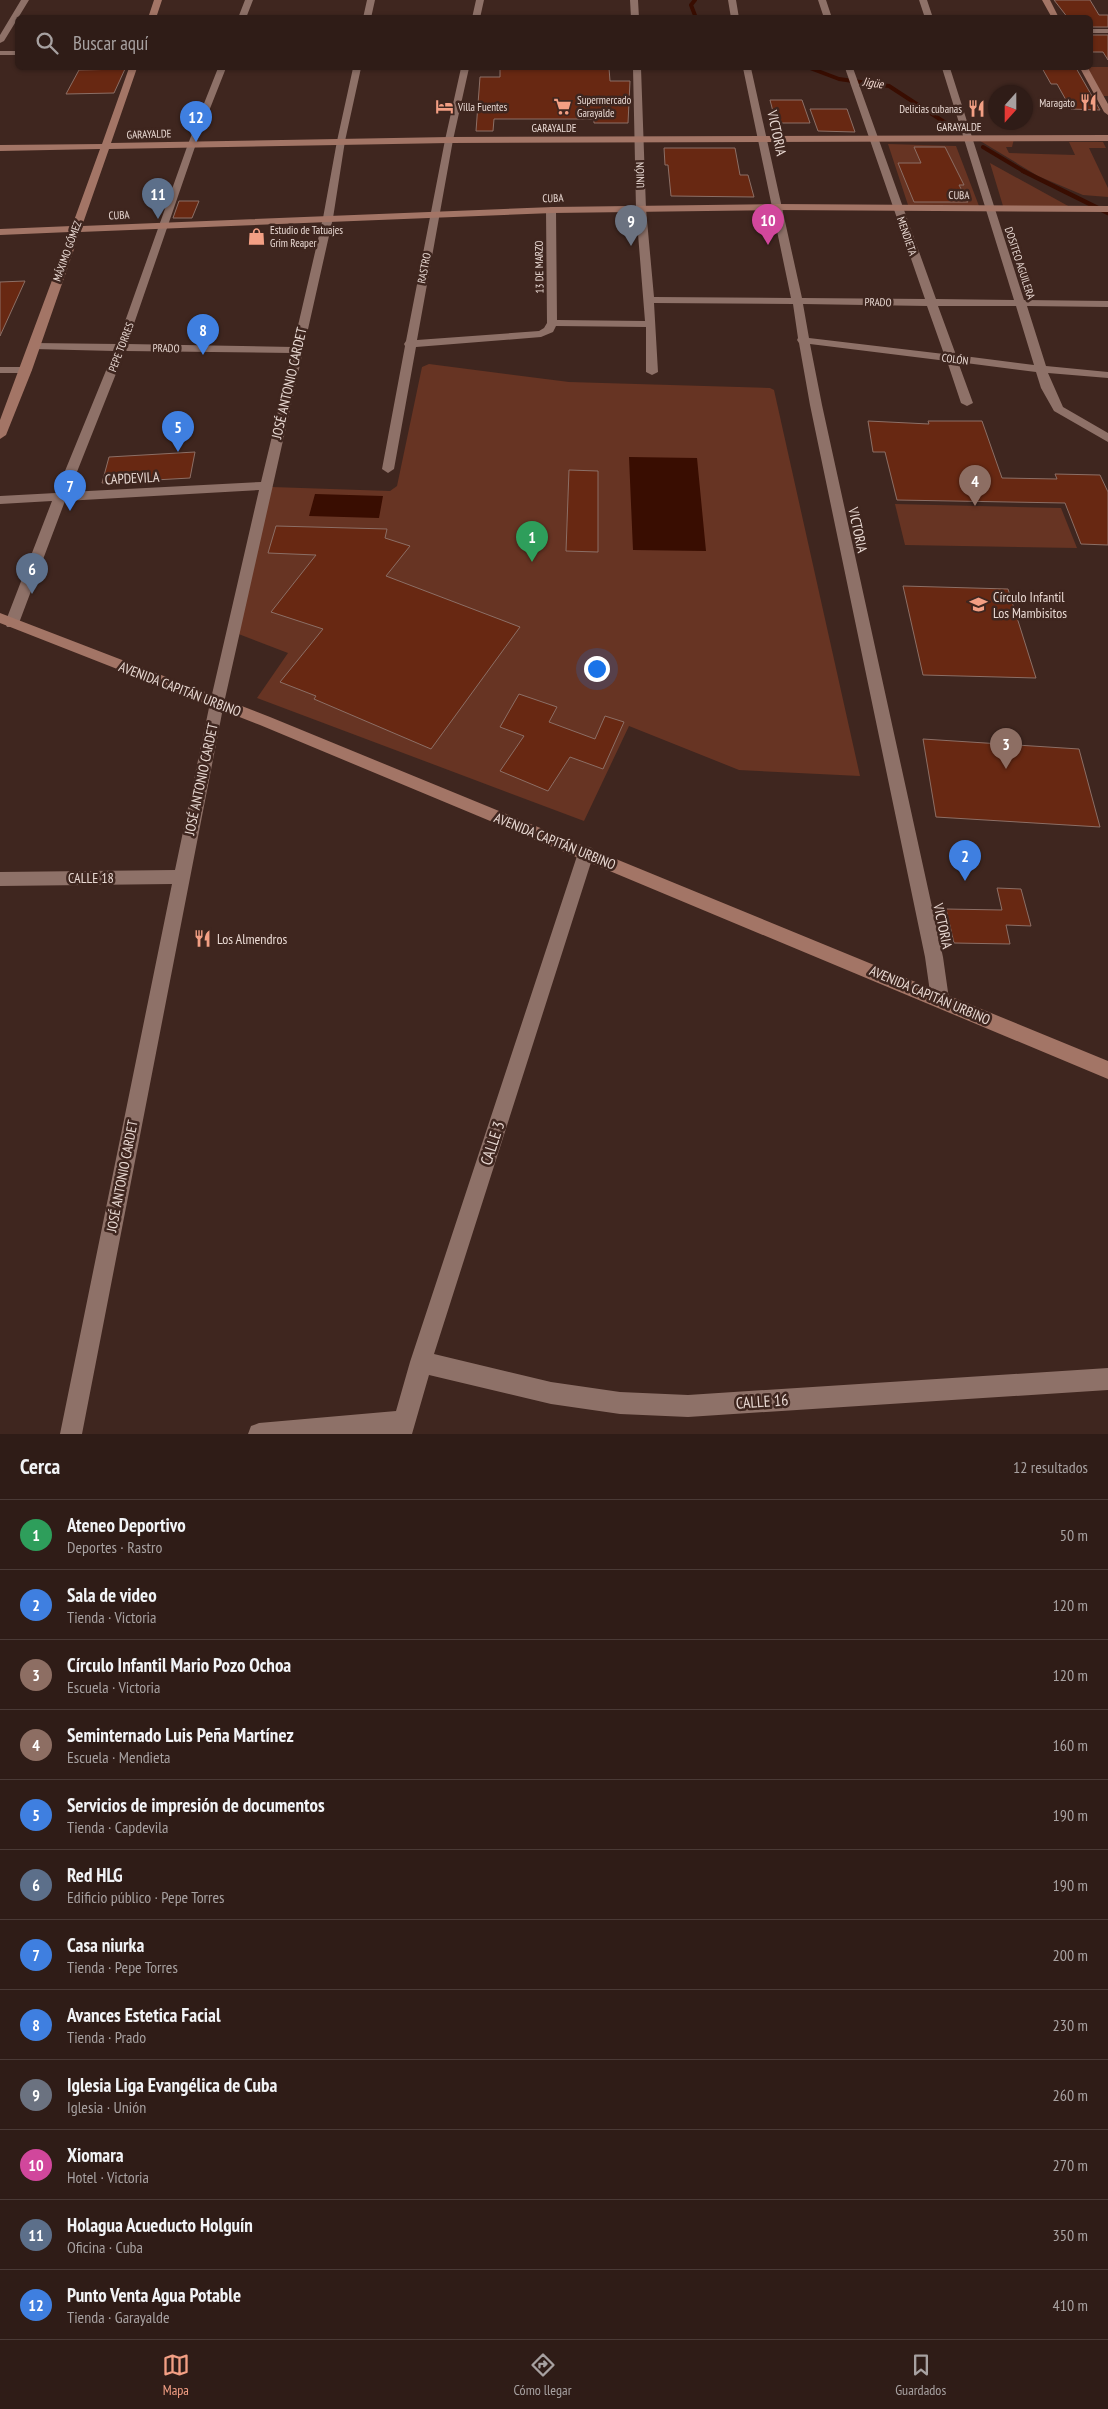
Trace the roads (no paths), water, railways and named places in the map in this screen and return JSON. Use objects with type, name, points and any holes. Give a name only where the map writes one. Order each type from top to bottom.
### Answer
[{"type":"street","points":[[16,15],[25,0]]},
{"type":"street","points":[[153,15],[158,0]]},
{"type":"street","points":[[243,15],[249,0]]},
{"type":"street","points":[[368,15],[371,0]]},
{"type":"street","points":[[477,15],[480,0]]},
{"type":"street","points":[[634,0],[635,15]]},
{"type":"street","points":[[732,0],[734,15]]},
{"type":"street","points":[[822,0],[827,15]]},
{"type":"street","points":[[923,0],[928,15]]},
{"type":"street","points":[[1046,0],[1054,15]]},
{"type":"street","points":[[0,41],[15,16]]},
{"type":"street","points":[[1093,31],[1108,31]]},
{"type":"street","points":[[0,53],[15,53]]},
{"type":"street","name":"MÁXIMO GÓMEZ","points":[[0,435],[26,370],[133,70]]},
{"type":"street","name":"PEPE TORRES","points":[[6,621],[60,498],[121,347],[192,144],[221,70]]},
{"type":"street","name":"JOSÉ ANTONIO CARDET","points":[[71,1434],[217,703],[328,218],[341,141],[357,70]]},
{"type":"street","name":"RASTRO","points":[[388,469],[409,344],[448,140],[465,70]]},
{"type":"street","name":"UNIÓN","points":[[637,70],[641,208],[651,324],[652,372]]},
{"type":"street","name":"VICTORIA","points":[[747,70],[763,138],[775,207],[797,300],[802,340],[932,948],[940,999]]},
{"type":"street","name":"MENDIETA","points":[[850,70],[896,207],[967,403]]},
{"type":"street","name":"DOSITEO AGUILERA","points":[[947,70],[970,138],[1047,388],[1058,409],[1108,438]]},
{"type":"street","points":[[1085,70],[1108,112]]},
{"type":"street","name":"GARAYALDE","points":[[0,148],[448,140],[1108,138]]},
{"type":"street","name":"CUBA","points":[[0,232],[328,218],[641,208],[896,207],[1108,209]]},
{"type":"street","name":"13 DE MARZO","points":[[551,210],[552,323]]},
{"type":"street","name":"PRADO","points":[[649,300],[1108,304]]},
{"type":"street","points":[[409,344],[541,334],[549,330],[552,323],[651,324]]},
{"type":"street","name":"COLÓN","points":[[802,340],[1042,369],[1108,375]]},
{"type":"street","name":"PRADO","points":[[34,346],[297,350]]},
{"type":"street","points":[[0,370],[26,370]]},
{"type":"street","name":"CAPDEVILA","points":[[0,500],[266,486]]},
{"type":"street","name":"AVENIDA CAPITÁN URBINO","points":[[6,621],[265,721],[1108,1070]]},
{"type":"street","name":"CALLE 3","points":[[403,1428],[421,1362],[586,853]]},
{"type":"street","name":"CALLE 18","points":[[0,879],[181,877]]},
{"type":"street","name":"CALLE 16","points":[[421,1362],[551,1393],[620,1403],[688,1406],[1108,1379]]},
{"type":"street","points":[[259,1434],[403,1428]]},
{"type":"waterway","name":"Jigüe","points":[[695,0],[691,5],[695,15]]},
{"type":"waterway","name":"Jigüe","points":[[815,70],[839,79],[889,86],[955,129]]},
{"type":"waterway","name":"Jigüe","points":[[983,147],[1025,172]]},
{"type":"waterway","name":"Jigüe","points":[[1025,172],[1108,213]]},
{"type":"place","name":"Maragato","points":[[1089,103]]},
{"type":"place","name":"Supermercado Garayalde","points":[[563,106]]},
{"type":"place","name":"Villa Fuentes","points":[[444,107]]},
{"type":"place","name":"Delicias cubanas","points":[[976,109]]},
{"type":"place","name":"Punto Venta Agua Potable","points":[[196,142]]},
{"type":"place","name":"Holagua Acueducto Holguín","points":[[158,219]]},
{"type":"place","name":"Estudio de Tatuajes Grim Reaper","points":[[256,236]]},
{"type":"place","name":"Xiomara","points":[[768,245]]},
{"type":"place","name":"Iglesia Liga Evangélica de Cuba","points":[[631,246]]},
{"type":"place","name":"Avances Estetica Facial","points":[[203,355]]},
{"type":"place","name":"Servicios de impresión de documentos","points":[[178,452]]},
{"type":"place","name":"Seminternado Luis Peña Martínez","points":[[975,506]]},
{"type":"place","name":"Casa niurka","points":[[70,511]]},
{"type":"place","name":"Ateneo Deportivo","points":[[532,562]]},
{"type":"place","name":"Red HLG","points":[[32,594]]},
{"type":"place","name":"Círculo Infantil Los Mambisitos","points":[[979,605]]},
{"type":"place","name":"Círculo Infantil Mario Pozo Ochoa","points":[[1006,769]]},
{"type":"place","name":"Sala de video","points":[[965,881]]},
{"type":"place","name":"Los Almendros","points":[[203,939]]}]
